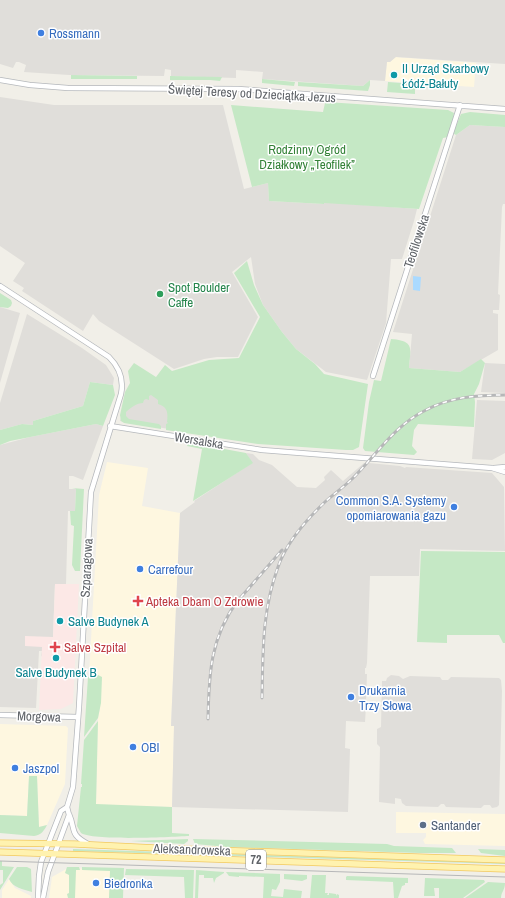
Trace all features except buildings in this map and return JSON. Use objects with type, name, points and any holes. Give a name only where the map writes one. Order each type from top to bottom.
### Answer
[{"type":"main road","name":"Aleksandrowska","points":[[0,843],[88,844],[156,848],[505,860]]},
{"type":"main road","name":"Aleksandrowska","points":[[0,852],[505,869]]},
{"type":"street","name":"Świętej Teresy od Dzieciątka Jezus","points":[[0,80],[55,87],[238,89],[505,109]]},
{"type":"street","name":"Teofilowska","points":[[373,376],[460,105]]},
{"type":"street","points":[[0,286],[106,355],[115,363],[120,373],[122,387],[110,426]]},
{"type":"street","name":"Wersalska","points":[[110,426],[267,450],[492,468],[505,467]]},
{"type":"street","name":"Szparagowa","points":[[38,898],[39,873],[44,853],[61,811],[67,807],[73,787],[91,490],[110,426]]},
{"type":"street","name":"Wersalska","points":[[492,468],[505,472]]},
{"type":"street","name":"Morgowa","points":[[0,715],[78,717]]},
{"type":"street","points":[[67,807],[75,834],[80,840],[88,844]]},
{"type":"street","points":[[43,898],[46,880],[69,813]]},
{"type":"shaded area","points":[[0,0],[505,0],[505,64],[396,57],[390,62],[387,62],[385,81],[370,80],[363,86],[262,79],[263,72],[236,70],[236,78],[171,76],[171,70],[165,69],[164,76],[69,75],[24,72],[26,65],[19,62],[16,62],[13,68],[0,64]]},
{"type":"shaded area","points":[[395,57],[476,63],[474,87],[385,81],[387,61],[390,62]]},
{"type":"shaded area","points":[[0,97],[54,105],[223,105],[244,189],[268,183],[269,201],[324,204],[324,202],[417,209],[402,259],[391,259],[386,323],[367,380],[326,372],[296,349],[263,305],[255,284],[251,257],[232,272],[258,317],[238,357],[217,357],[204,359],[174,369],[99,321],[93,314],[83,331],[22,291],[24,288],[13,281],[25,263],[0,246]]},
{"type":"shaded area","points":[[470,125],[505,127],[505,204],[503,204],[502,207],[498,294],[500,295],[499,310],[493,310],[493,313],[498,314],[498,350],[460,372],[409,368],[412,334],[393,332],[456,135]]},
{"type":"shaded area","points":[[0,307],[20,313],[0,383]]},
{"type":"shaded area","points":[[27,314],[82,348],[106,365],[114,378],[113,385],[90,382],[83,406],[33,421],[33,425],[22,424],[0,430],[0,403]]},
{"type":"shaded area","points":[[485,363],[505,364],[505,393],[481,392]]},
{"type":"shaded area","points":[[152,393],[171,412],[169,429],[120,421],[122,413]]},
{"type":"shaded area","points":[[477,400],[505,401],[505,453],[492,460],[472,459]]},
{"type":"shaded area","points":[[96,424],[103,426],[83,480],[69,476],[69,489],[76,489],[75,511],[68,511],[66,584],[55,584],[53,637],[41,657],[42,651],[39,651],[36,708],[0,707],[0,445],[30,437]]},
{"type":"shaded area","points":[[246,453],[253,454],[259,460],[272,465],[297,487],[316,488],[325,480],[324,477],[331,470],[343,481],[364,463],[367,465],[369,463],[400,466],[405,468],[492,473],[504,487],[505,551],[420,549],[419,576],[370,576],[367,663],[365,668],[365,674],[367,674],[366,701],[364,702],[364,705],[366,706],[365,722],[346,721],[345,748],[350,749],[348,812],[172,807],[174,726],[171,726],[180,513],[195,502],[194,501],[252,463]]},
{"type":"shaded area","points":[[107,462],[148,468],[142,506],[180,513],[171,725],[174,726],[172,807],[96,805],[98,719],[100,708],[89,676],[99,495]]},
{"type":"shaded area","name":"Salve Szpital","points":[[55,584],[79,584],[73,703],[61,709],[39,710],[42,647],[25,646],[25,636],[53,637]]},
{"type":"shaded area","points":[[391,675],[399,676],[403,679],[410,676],[440,677],[442,680],[448,680],[451,677],[499,678],[501,680],[499,805],[497,807],[492,808],[490,805],[484,805],[481,808],[446,807],[444,804],[441,804],[438,807],[406,806],[402,803],[401,799],[395,798],[395,804],[379,802],[380,747],[377,744],[377,729],[381,727],[382,681],[386,681]]},
{"type":"shaded area","points":[[0,724],[66,726],[68,728],[65,784],[47,825],[39,827],[37,776],[29,776],[27,816],[0,815]]},
{"type":"shaded area","points":[[396,812],[505,814],[505,846],[425,844],[423,840],[426,837],[426,833],[396,833]]},
{"type":"shaded area","points":[[68,868],[112,870],[111,898],[49,898],[52,877]]},
{"type":"shaded area","points":[[9,879],[15,888],[31,896],[31,898],[2,898],[2,890]]},
{"type":"green space","points":[[71,75],[137,76],[137,79],[71,79]]},
{"type":"green space","points":[[170,76],[222,77],[220,81],[170,80]]},
{"type":"green space","points":[[262,79],[295,82],[294,86],[262,83]]},
{"type":"green space","points":[[370,80],[368,91],[298,86],[298,82],[363,86]]},
{"type":"green space","points":[[388,82],[415,84],[415,94],[387,92]]},
{"type":"green space","name":"Rodzinny Ogród Działkowy „Teofilek”","points":[[326,102],[448,110],[454,113],[448,137],[443,138],[419,209],[269,201],[268,183],[252,187],[231,105],[323,112]]},
{"type":"green space","points":[[470,112],[505,115],[505,127],[470,125],[456,135],[453,133],[461,114]]},
{"type":"green space","points":[[247,261],[254,285],[263,305],[296,349],[315,364],[324,374],[368,384],[359,447],[353,450],[346,450],[258,444],[166,430],[166,424],[168,423],[167,411],[164,407],[158,404],[158,400],[151,395],[149,396],[149,400],[146,399],[143,403],[128,410],[126,412],[126,416],[129,419],[159,424],[161,429],[124,423],[121,421],[120,415],[125,392],[130,383],[128,371],[134,363],[156,377],[165,365],[172,371],[209,360],[239,358],[260,317],[234,273]]},
{"type":"green space","points":[[0,293],[11,300],[11,306],[8,308],[0,307]]},
{"type":"green space","points":[[391,339],[404,342],[410,347],[409,368],[460,372],[481,359],[485,363],[479,384],[474,394],[474,427],[418,424],[414,430],[412,446],[417,452],[414,455],[365,451],[363,448],[369,402],[374,380],[381,381]]},
{"type":"green space","points":[[90,382],[113,385],[115,395],[103,426],[96,424],[10,441],[0,445],[0,430],[22,424],[33,425],[33,421],[83,406]]},
{"type":"green space","points":[[192,443],[246,453],[253,463],[193,501],[202,449],[187,446],[188,444]]},
{"type":"green space","points":[[72,488],[84,489],[80,571],[75,571],[72,565],[74,526],[71,525],[70,511],[75,511],[76,489]]},
{"type":"green space","points":[[421,551],[505,552],[505,643],[503,643],[499,635],[447,635],[447,643],[417,642]]},
{"type":"green space","points":[[98,675],[102,677],[101,703],[98,718],[84,737],[88,677]]},
{"type":"green space","points":[[98,721],[96,804],[172,807],[172,833],[189,834],[189,836],[115,838],[81,833],[77,826],[82,787],[84,740]]},
{"type":"green space","points":[[29,776],[37,776],[39,827],[47,825],[45,829],[39,835],[34,836],[0,833],[0,815],[27,816]]},
{"type":"green space","points":[[188,839],[188,841],[184,844],[131,841]]},
{"type":"green space","points":[[193,839],[387,844],[394,846],[452,848],[456,853],[227,847],[195,844]]},
{"type":"green space","points":[[73,849],[505,863],[505,864],[73,851]]},
{"type":"green space","points":[[478,849],[505,850],[505,856],[481,853]]},
{"type":"green space","points":[[0,861],[2,861],[2,866],[14,867],[0,890],[0,885],[3,883],[3,870],[0,870]]},
{"type":"green space","points":[[17,867],[27,867],[31,869],[32,892],[19,888],[9,879]]},
{"type":"green space","points":[[67,867],[79,867],[80,870],[76,870],[75,898],[68,898],[69,875],[65,873]]},
{"type":"green space","points":[[82,867],[124,868],[123,898],[109,898],[110,871],[82,870]]},
{"type":"green space","points":[[126,869],[194,870],[193,898],[185,898],[184,877],[125,875]]},
{"type":"green space","points":[[196,870],[224,873],[216,878],[214,883],[213,878],[204,878],[204,875],[199,875],[198,898],[195,898]]},
{"type":"green space","points":[[226,872],[280,874],[280,882],[276,890],[272,889],[271,896],[283,897],[284,889],[302,891],[301,898],[263,898],[264,877],[229,876]]},
{"type":"green space","points":[[284,874],[307,875],[307,879],[302,881],[284,879]]},
{"type":"green space","points":[[312,875],[326,875],[325,893],[328,893],[327,895],[329,895],[329,893],[336,894],[336,896],[337,894],[339,895],[339,898],[310,898]]},
{"type":"green space","points":[[347,876],[408,878],[408,883],[405,883],[405,885],[402,886],[398,898],[394,898],[393,882],[346,880]]},
{"type":"green space","points":[[425,878],[484,880],[485,882],[463,898],[439,898],[439,888],[434,888],[435,896],[424,896]]},
{"type":"green space","points":[[488,882],[505,883],[501,898],[465,898]]},
{"type":"water","points":[[413,276],[421,277],[420,291],[413,290]]},
{"type":"tram line","points":[[0,861],[505,877]]},
{"type":"railway","points":[[262,698],[264,631],[269,599],[282,557],[298,531],[326,501],[347,484],[362,469],[396,432],[415,416],[445,402],[474,396],[505,395]]},
{"type":"railway","points":[[235,604],[282,550]]},
{"type":"railway","points":[[208,719],[209,687],[216,642],[229,614],[238,600]]},
{"type":"place","name":"Rossmann","points":[[41,33]]},
{"type":"place","name":"II Urząd Skarbowy Łódź-Bałuty","points":[[394,75]]},
{"type":"place","name":"Spot Boulder Caffe","points":[[160,294]]},
{"type":"place","name":"Common S.A. Systemy opomiarowania gazu","points":[[454,507]]},
{"type":"place","name":"Carrefour","points":[[140,569]]},
{"type":"place","name":"Apteka Dbam O Zdrowie","points":[[138,601]]},
{"type":"place","name":"Salve Budynek A","points":[[60,621]]},
{"type":"place","name":"Salve Szpital","points":[[55,647]]},
{"type":"place","name":"Salve Budynek B","points":[[56,658]]},
{"type":"place","name":"Drukarnia Trzy Słowa","points":[[351,697]]},
{"type":"place","name":"OBI","points":[[133,747]]},
{"type":"place","name":"Jaszpol","points":[[15,768]]},
{"type":"place","name":"Santander","points":[[423,825]]},
{"type":"place","name":"Biedronka","points":[[96,883]]}]
